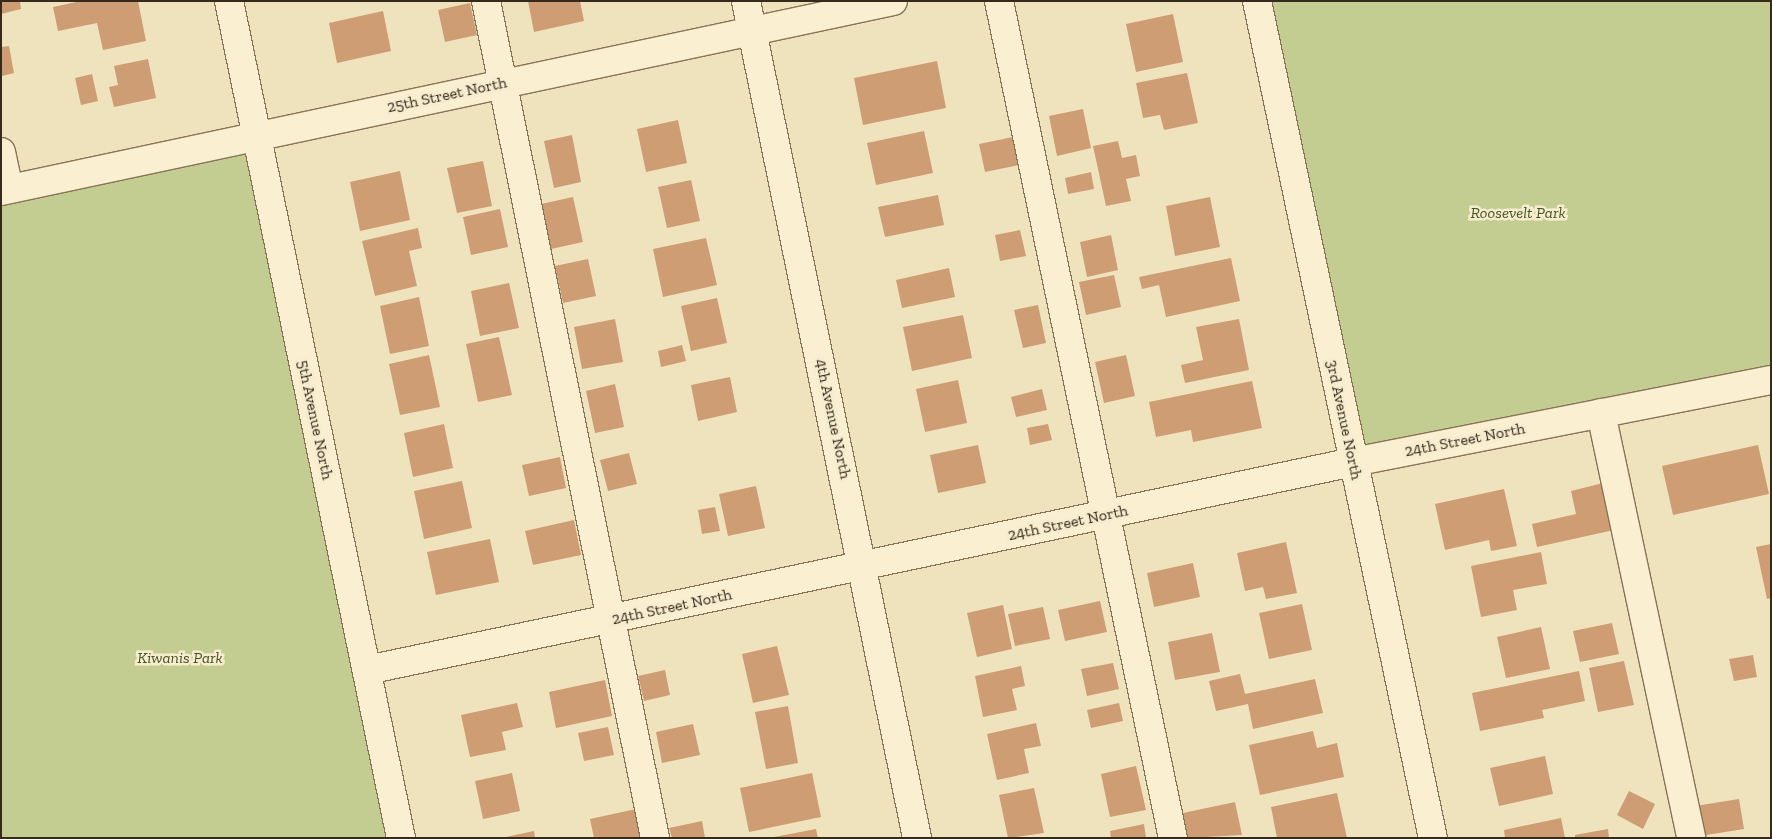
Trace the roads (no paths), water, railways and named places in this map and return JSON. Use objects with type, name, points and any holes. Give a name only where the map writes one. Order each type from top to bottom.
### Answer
[{"type":"street","name":"5th Avenue North","points":[[229,1],[401,838]]},
{"type":"street","points":[[486,1],[655,838]]},
{"type":"street","name":"4th Avenue North","points":[[746,1],[917,838]]},
{"type":"street","name":"25th Street North","points":[[5,190],[893,1]]},
{"type":"street","points":[[1000,1],[1173,838]]},
{"type":"street","name":"3rd Avenue North","points":[[1257,1],[1433,838]]},
{"type":"street","points":[[1,152],[5,190]]},
{"type":"street","name":"24th Street North","points":[[367,670],[863,567],[1353,462],[1771,380]]},
{"type":"street","points":[[1601,413],[1691,838]]},
{"type":"park label","name":"Roosevelt Park","points":[[1518,213]]},
{"type":"park label","name":"Kiwanis Park","points":[[180,658]]}]
